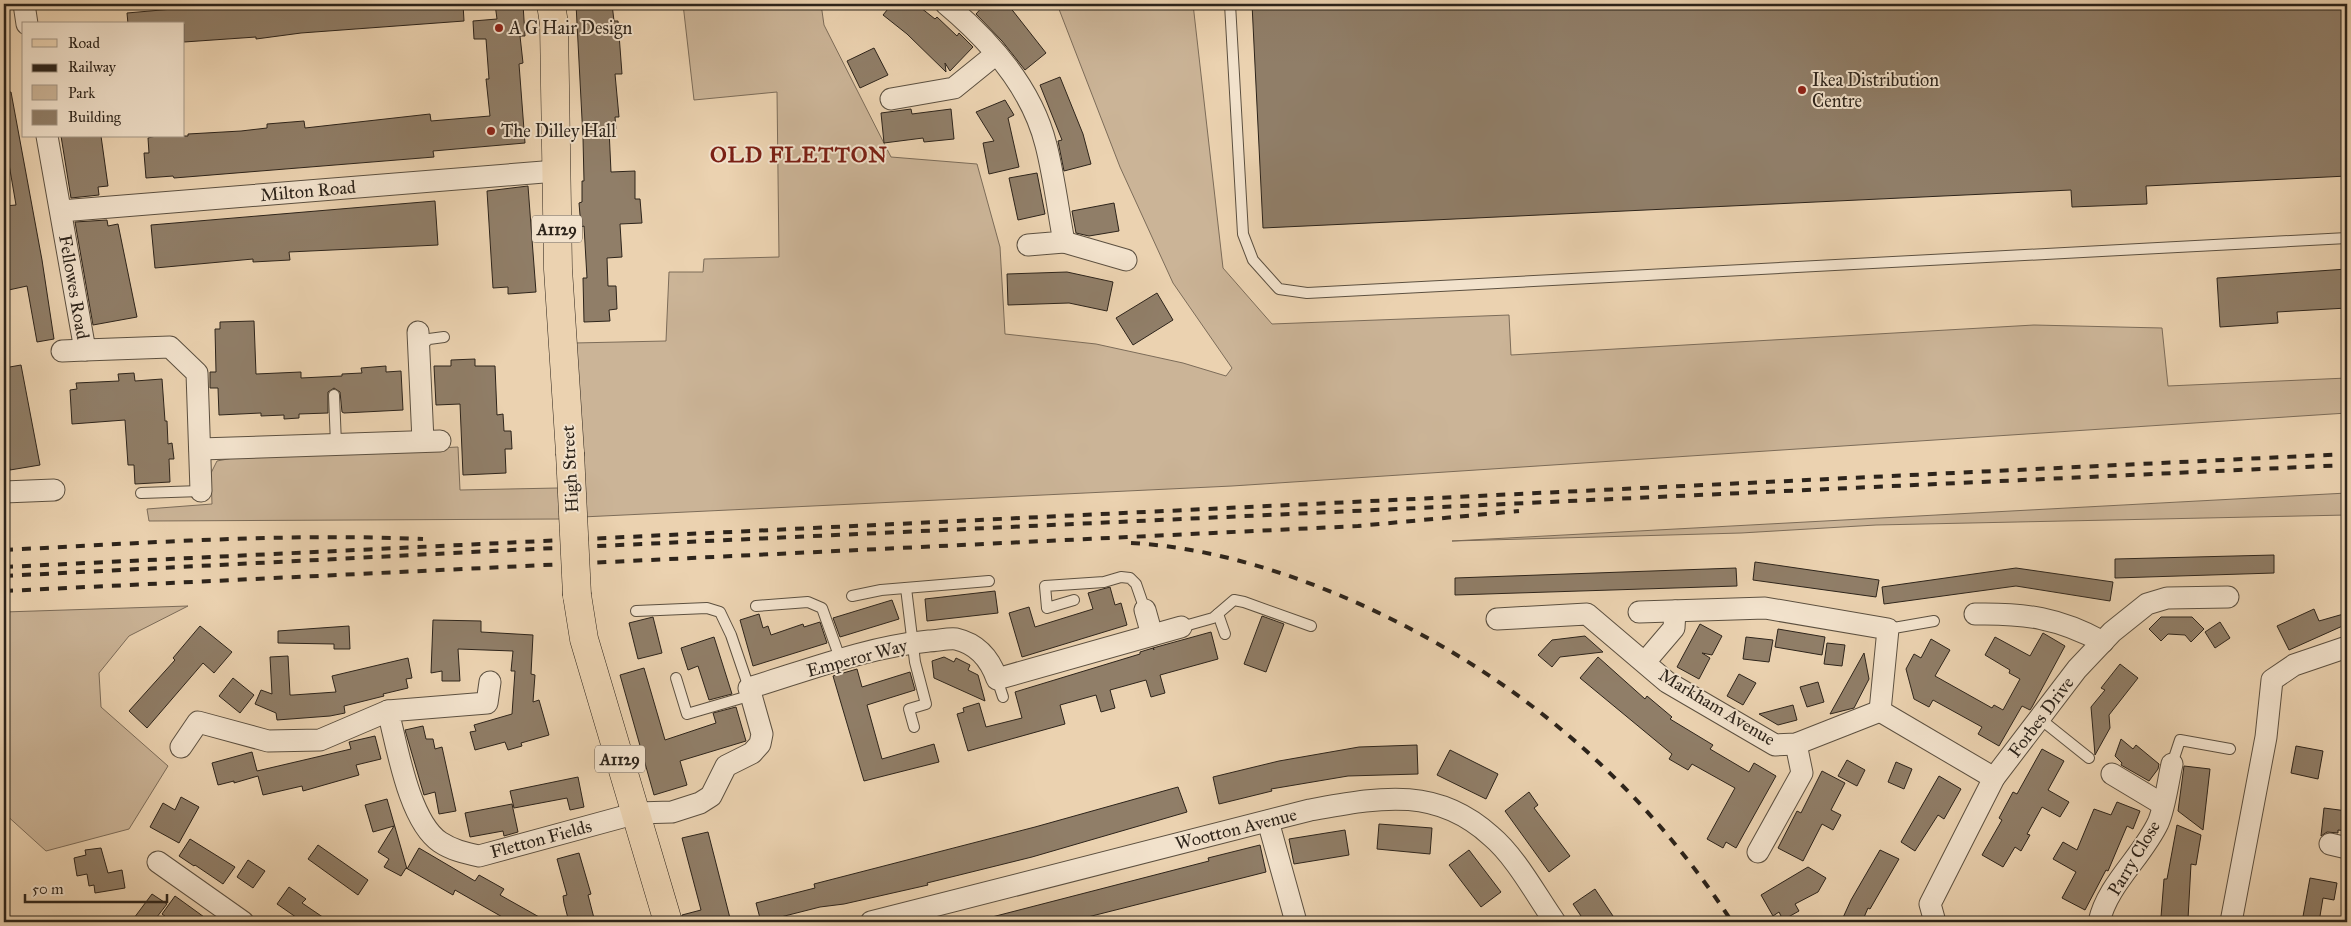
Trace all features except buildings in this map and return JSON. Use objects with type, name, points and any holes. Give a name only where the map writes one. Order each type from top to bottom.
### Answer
[{"type":"main road","name":"High Street","points":[[551,4],[554,24],[560,315],[570,453],[577,595],[586,648],[668,922]]},
{"type":"street","points":[[24,4],[27,22]]},
{"type":"street","points":[[946,4],[974,28],[1025,92],[1046,143],[1064,242]]},
{"type":"street","points":[[891,99],[954,88],[996,54]]},
{"type":"street","name":"Fellowes Road","points":[[47,138],[85,350],[170,347],[196,373],[201,490]]},
{"type":"street","name":"Milton Road","points":[[61,210],[556,171]]},
{"type":"street","points":[[1028,245],[1064,242],[1126,260]]},
{"type":"street","points":[[200,450],[431,441],[418,339]]},
{"type":"street","points":[[62,351],[85,350]]},
{"type":"street","points":[[4,492],[54,490]]},
{"type":"street","name":"Forbes Drive","points":[[1934,922],[1930,904],[1994,778],[2077,669],[2112,632],[2147,604],[2167,598],[2228,597]]},
{"type":"street","points":[[1639,612],[1765,608],[1888,629],[1880,711],[1994,778]]},
{"type":"street","points":[[1145,610],[1152,635]]},
{"type":"street","points":[[1645,662],[1674,628],[1675,611]]},
{"type":"street","points":[[1975,614],[2007,613],[2049,619],[2077,627],[2103,642]]},
{"type":"street","name":"Markham Avenue","points":[[1497,619],[1587,614],[1667,682],[1775,745],[1796,744],[1880,711]]},
{"type":"street","name":"Emperor Way","points":[[750,692],[881,648],[954,639],[982,652],[992,663],[1000,688],[1152,635],[1181,627]]},
{"type":"street","points":[[2231,922],[2266,737],[2272,680],[2294,665],[2347,647]]},
{"type":"street","points":[[181,747],[198,722],[268,741],[320,740],[388,711],[487,703],[490,682]]},
{"type":"street","points":[[636,813],[672,812],[700,803],[711,796],[726,766],[752,753],[760,744],[762,734],[750,692]]},
{"type":"street","name":"Fletton Fields","points":[[388,711],[413,803],[422,823],[438,841],[458,852],[479,856],[636,813]]},
{"type":"street","points":[[1758,852],[1802,773],[1796,744]]},
{"type":"street","name":"Parry Close","points":[[2099,922],[2101,913],[2158,823],[2172,764]]},
{"type":"street","points":[[2112,774],[2162,804]]},
{"type":"street","name":"Wootton Avenue","points":[[871,922],[1310,810],[1358,802],[1395,799],[1427,801],[1460,812],[1492,836],[1555,922]]},
{"type":"street","points":[[1268,822],[1296,922]]},
{"type":"street","points":[[158,862],[243,922]]},
{"type":"lane","points":[[1230,4],[1242,234],[1253,260],[1279,289],[1307,293],[2347,238]]},
{"type":"lane","points":[[418,339],[444,337]]},
{"type":"lane","points":[[334,395],[336,444]]},
{"type":"lane","points":[[141,492],[201,490]]},
{"type":"lane","points":[[1074,600],[1047,608],[1045,586],[1104,582],[1120,576],[1130,578],[1136,584],[1145,610]]},
{"type":"lane","points":[[852,596],[881,590],[989,581]]},
{"type":"lane","points":[[906,588],[915,662],[926,704],[908,710],[914,727]]},
{"type":"lane","points":[[1181,627],[1205,621],[1218,614],[1234,600],[1311,626]]},
{"type":"lane","points":[[756,606],[808,602],[822,608],[841,660]]},
{"type":"lane","points":[[636,611],[707,608],[720,612],[732,635],[750,692],[687,714],[676,678]]},
{"type":"lane","points":[[1218,614],[1225,634]]},
{"type":"lane","points":[[1888,629],[1934,621]]},
{"type":"lane","points":[[2039,718],[2089,758]]},
{"type":"lane","points":[[2172,764],[2180,740],[2230,748]]},
{"type":"green space","points":[[683,4],[821,4],[824,25],[891,157],[977,164],[1000,247],[1005,334],[1096,344],[1183,363],[1226,376],[1232,368],[1173,283],[1120,167],[1057,4],[1193,4],[1223,268],[1272,324],[1509,315],[1511,355],[2034,325],[2162,328],[2168,386],[2347,378],[2347,413],[1232,486],[582,517],[574,343],[666,341],[669,272],[703,272],[704,259],[779,257],[777,92],[694,100]]},
{"type":"green space","points":[[458,447],[460,490],[558,488],[561,519],[149,521],[147,509],[212,504],[211,473],[217,461],[233,458]]},
{"type":"green space","points":[[2347,493],[2347,515],[1876,525],[1741,533],[1452,541]]},
{"type":"green space","points":[[188,606],[129,636],[99,673],[101,707],[168,766],[129,829],[46,851],[4,813],[4,612]]},
{"type":"railway","points":[[4,567],[2347,454]]},
{"type":"railway","points":[[4,576],[492,551],[2347,465]]},
{"type":"railway","points":[[4,591],[1358,526],[1519,511]]},
{"type":"railway","points":[[4,550],[266,538],[371,537],[423,539]]},
{"type":"railway","points":[[1131,543],[1186,549],[1241,561],[1320,587],[1405,626],[1460,657],[1513,692],[1563,731],[1610,774],[1654,819],[1695,869],[1732,922]]},
{"type":"place","name":"A G Hair Design","points":[[499,28]]},
{"type":"place","name":"Ikea Distribution Centre","points":[[1802,90]]},
{"type":"place","name":"The Dilley Hall","points":[[491,131]]},
{"type":"district","name":"OLD FLETTON","points":[[799,154]]}]
